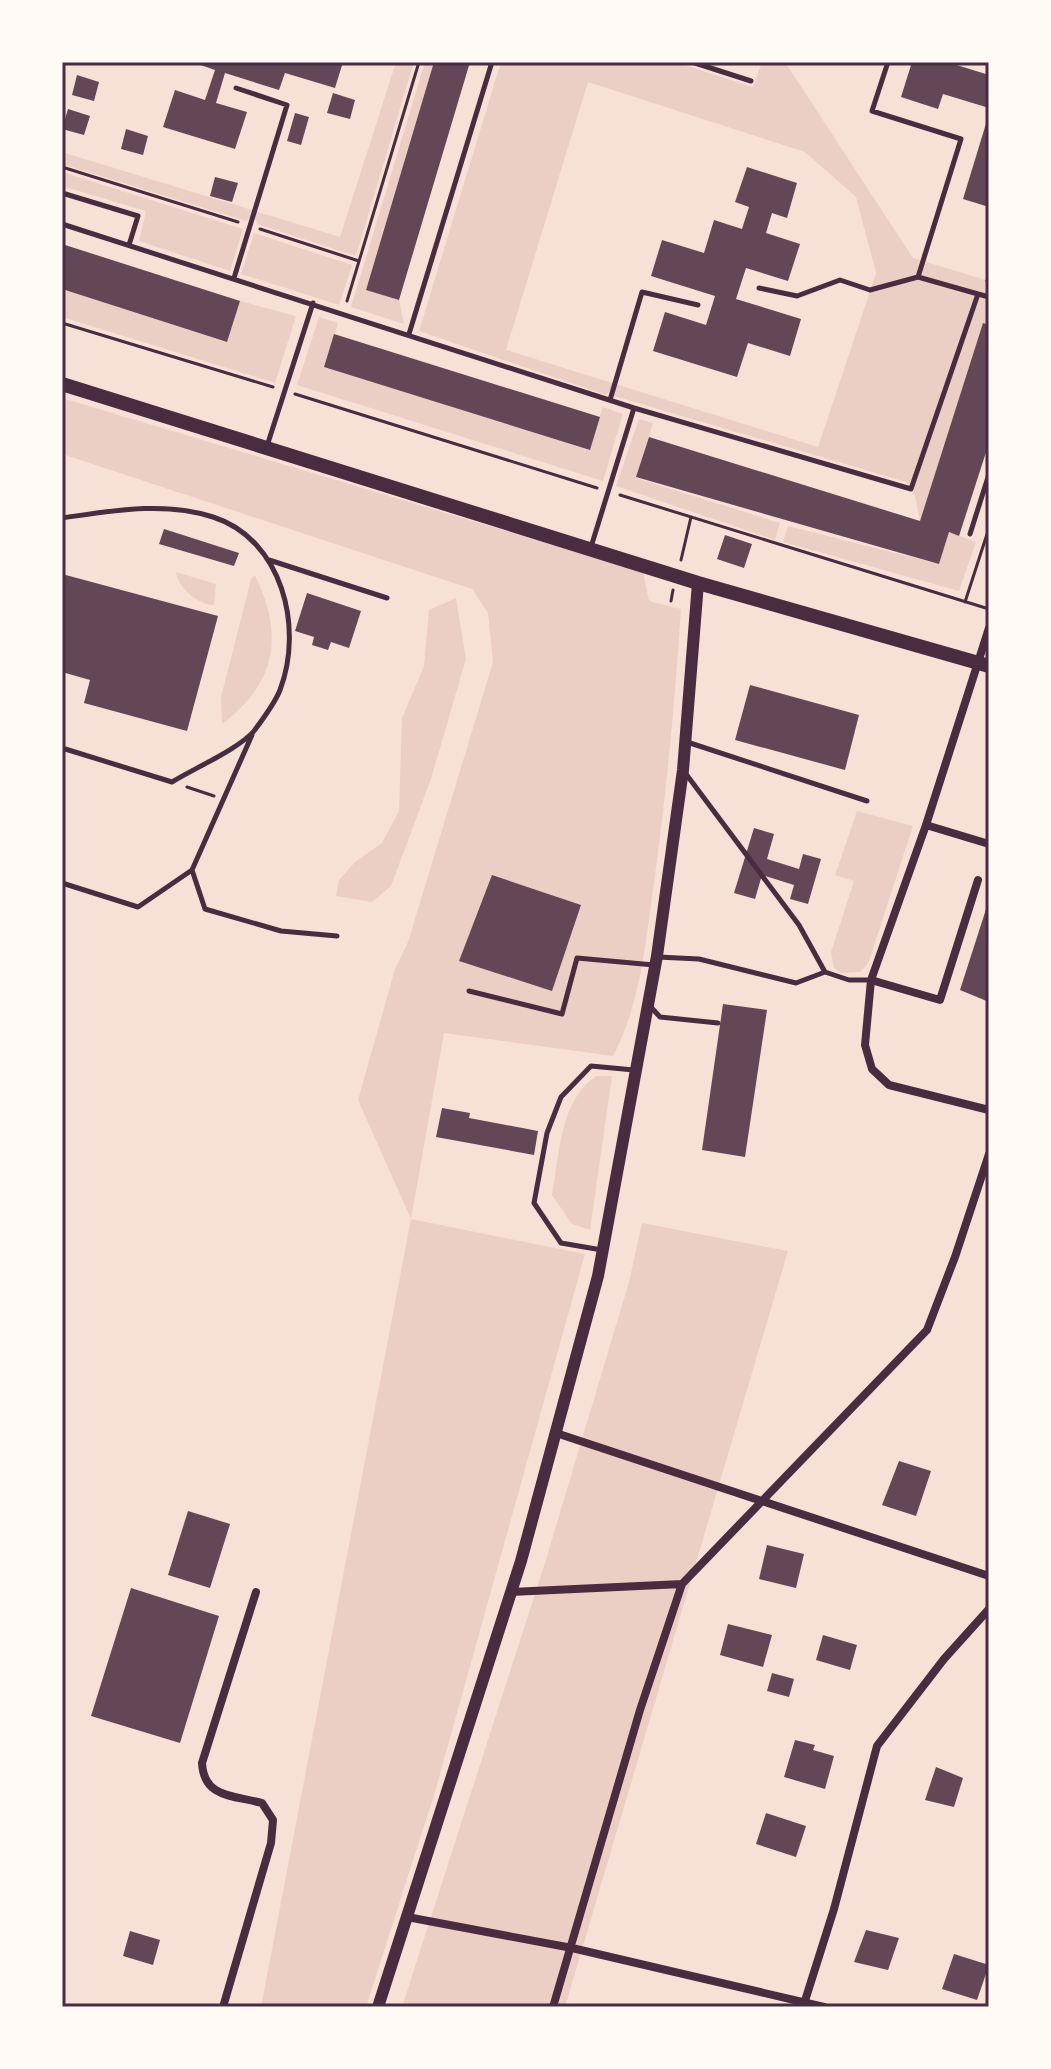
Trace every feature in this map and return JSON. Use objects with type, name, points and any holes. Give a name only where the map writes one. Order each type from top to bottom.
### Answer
[{"type":"main road","points":[[62,384],[591,547],[698,583],[984,665]]},
{"type":"street","points":[[378,2007],[511,1592],[603,1250],[656,961],[683,770],[698,583]]},
{"type":"street","points":[[989,628],[984,665],[871,980],[865,1045],[872,1069],[889,1085],[989,1110]]},
{"type":"street","points":[[926,825],[989,844]]},
{"type":"street","points":[[871,980],[940,1000],[978,880]]},
{"type":"street","points":[[553,2007],[640,1710],[682,1584],[927,1330],[989,1154]]},
{"type":"street","points":[[556,1433],[989,1576]]},
{"type":"street","points":[[511,1592],[682,1584]]},
{"type":"street","points":[[223,2007],[271,1843],[273,1820],[262,1803],[210,1789],[203,1780],[202,1763],[256,1592]]},
{"type":"street","points":[[804,2004],[877,1746],[944,1659],[989,1609]]},
{"type":"street","points":[[407,1917],[572,1948],[824,2007]]},
{"type":"lane","points":[[409,334],[492,62]]},
{"type":"lane","points":[[692,62],[751,81]]},
{"type":"lane","points":[[888,62],[872,111],[961,139],[918,277]]},
{"type":"lane","points":[[234,278],[287,105],[236,88]]},
{"type":"lane","points":[[62,193],[138,216],[129,245]]},
{"type":"lane","points":[[62,224],[634,408],[911,489],[978,294]]},
{"type":"lane","points":[[759,288],[797,296],[840,280],[870,290],[918,277],[989,297]]},
{"type":"lane","points":[[610,400],[642,292],[698,305]]},
{"type":"lane","points":[[267,446],[313,303]]},
{"type":"lane","points":[[591,547],[634,408]]},
{"type":"lane","points":[[970,534],[989,474]]},
{"type":"lane","points":[[62,518],[118,510],[171,509],[214,517],[247,537],[268,560],[286,598],[290,647],[280,691],[252,734],[192,870],[138,907],[62,883]]},
{"type":"lane","points":[[268,560],[387,598]]},
{"type":"lane","points":[[62,748],[172,782],[252,734]]},
{"type":"lane","points":[[686,741],[867,801]]},
{"type":"lane","points":[[683,770],[799,925],[825,972]]},
{"type":"lane","points":[[192,870],[205,909],[281,931],[337,936]]},
{"type":"lane","points":[[469,991],[562,1014],[577,958],[699,959],[796,983],[825,972],[849,980],[871,980]]},
{"type":"lane","points":[[649,1004],[660,1017],[718,1023]]},
{"type":"lane","points":[[603,1250],[561,1243],[534,1203],[547,1133],[561,1097],[591,1066],[635,1070]]},
{"type":"path","points":[[344,313],[419,62]]},
{"type":"path","points":[[62,167],[359,261]]},
{"type":"path","points":[[987,281],[989,274]]},
{"type":"path","points":[[62,323],[989,609]]},
{"type":"path","points":[[965,602],[989,528]]},
{"type":"path","points":[[172,782],[223,799]]},
{"type":"shaded area","points":[[396,62],[414,62],[356,256],[257,224],[254,213],[246,221],[62,164],[62,152],[340,237]]},
{"type":"shaded area","points":[[425,62],[434,62],[366,289],[399,300],[404,324],[351,307]]},
{"type":"shaded area","points":[[501,62],[675,62],[753,87],[762,62],[785,62],[913,258],[989,281],[989,325],[983,324],[920,521],[915,496],[906,482],[614,396],[613,387],[606,395],[419,331]],"holes":[[[588,82],[805,152],[856,197],[876,273],[818,447],[506,350]]]},
{"type":"shaded area","points":[[62,172],[243,229],[230,271],[139,241],[146,211],[62,186]]},
{"type":"shaded area","points":[[254,233],[352,265],[339,305],[241,274]]},
{"type":"shaded area","points":[[62,289],[226,342],[240,301],[296,316],[275,383],[62,317]]},
{"type":"shaded area","points":[[319,317],[338,323],[324,367],[589,450],[603,407],[623,414],[603,481],[297,385]]},
{"type":"shaded area","points":[[62,398],[643,572],[649,601],[681,609],[658,855],[640,975],[622,1037],[613,1056],[444,1033],[411,1219],[358,1100],[395,969],[408,942],[493,662],[488,613],[472,589],[62,454]]},
{"type":"shaded area","points":[[639,419],[653,423],[636,478],[780,523],[775,540],[616,486]]},
{"type":"shaded area","points":[[788,526],[939,564],[949,532],[976,542],[959,591],[783,542]]},
{"type":"shaded area","points":[[176,572],[216,584],[214,605],[190,594]]},
{"type":"shaded area","points":[[255,575],[270,618],[270,657],[254,692],[222,724],[221,697],[251,579]]},
{"type":"shaded area","points":[[456,598],[466,659],[431,779],[391,886],[372,902],[336,896],[339,880],[355,862],[382,843],[399,811],[402,718],[424,666],[429,610]]},
{"type":"shaded area","points":[[857,811],[913,826],[868,964],[860,972],[841,973],[834,968],[831,952],[854,881],[835,875]]},
{"type":"shaded area","points":[[596,1076],[612,1076],[590,1230],[572,1224],[552,1195],[568,1114],[584,1087]]},
{"type":"shaded area","points":[[411,1219],[585,1254],[435,1792],[366,2007],[261,2007]]},
{"type":"shaded area","points":[[642,1223],[788,1251],[565,2007],[402,2007],[544,1566],[629,1282]]},
{"type":"building","points":[[192,62],[343,62],[335,88],[285,73],[279,90],[225,73],[216,103],[247,112],[235,149],[163,127],[175,90],[205,100],[215,70]]},
{"type":"building","points":[[434,62],[470,62],[399,300],[366,290]]},
{"type":"building","points":[[912,62],[947,62],[989,75],[989,108],[943,94],[938,109],[901,97]]},
{"type":"building","points":[[77,75],[99,82],[94,101],[72,95]]},
{"type":"building","points":[[333,93],[355,100],[350,119],[327,113]]},
{"type":"building","points":[[68,109],[90,116],[84,135],[62,129]]},
{"type":"building","points":[[295,113],[309,117],[301,145],[287,141]]},
{"type":"building","points":[[989,118],[989,207],[963,199]]},
{"type":"building","points":[[126,129],[148,136],[143,155],[121,149]]},
{"type":"building","points":[[747,167],[797,183],[787,218],[772,213],[766,233],[800,244],[788,281],[746,268],[736,299],[801,319],[790,356],[748,343],[737,377],[653,351],[665,312],[706,325],[715,296],[651,276],[662,240],[704,253],[714,220],[742,229],[749,207],[735,202]]},
{"type":"building","points":[[215,177],[238,183],[232,202],[210,196]]},
{"type":"building","points":[[62,244],[240,301],[227,342],[62,289]]},
{"type":"building","points":[[983,323],[989,325],[989,443],[959,536],[949,532],[939,564],[636,477],[649,437],[920,521]]},
{"type":"building","points":[[334,334],[600,417],[590,450],[324,367]]},
{"type":"building","points":[[164,529],[239,553],[234,566],[159,544]]},
{"type":"building","points":[[725,535],[752,544],[744,568],[717,559]]},
{"type":"building","points":[[62,574],[218,616],[187,731],[84,703],[90,680],[62,672]]},
{"type":"building","points":[[307,593],[361,611],[349,648],[331,642],[328,650],[312,645],[314,637],[295,631]]},
{"type":"building","points":[[750,685],[859,715],[845,770],[735,740]]},
{"type":"building","points":[[754,828],[774,834],[767,859],[799,869],[803,854],[821,859],[808,904],[790,899],[794,885],[762,875],[755,899],[734,893]]},
{"type":"building","points":[[492,875],[581,905],[552,991],[459,961]]},
{"type":"building","points":[[989,903],[989,1002],[960,990]]},
{"type":"building","points":[[723,1004],[767,1010],[745,1157],[702,1150]]},
{"type":"building","points":[[442,1108],[470,1113],[469,1118],[538,1131],[534,1155],[436,1137]]},
{"type":"building","points":[[899,1461],[931,1471],[916,1516],[882,1505]]},
{"type":"building","points":[[188,1511],[230,1524],[210,1588],[168,1575]]},
{"type":"building","points":[[767,1545],[804,1554],[796,1588],[759,1579]]},
{"type":"building","points":[[131,1588],[219,1616],[180,1743],[91,1716]]},
{"type":"building","points":[[728,1624],[772,1635],[763,1667],[720,1655]]},
{"type":"building","points":[[823,1635],[857,1645],[850,1670],[816,1660]]},
{"type":"building","points":[[772,1673],[794,1679],[789,1697],[767,1691]]},
{"type":"building","points":[[795,1740],[815,1745],[813,1750],[834,1756],[825,1789],[784,1777]]},
{"type":"building","points":[[936,1767],[963,1778],[954,1807],[925,1800]]},
{"type":"building","points":[[766,1813],[806,1826],[796,1857],[756,1844]]},
{"type":"building","points":[[866,1930],[899,1938],[888,1970],[854,1962]]},
{"type":"building","points":[[130,1931],[160,1940],[153,1965],[123,1956]]},
{"type":"building","points":[[954,1954],[989,1965],[977,2000],[942,1989]]}]
